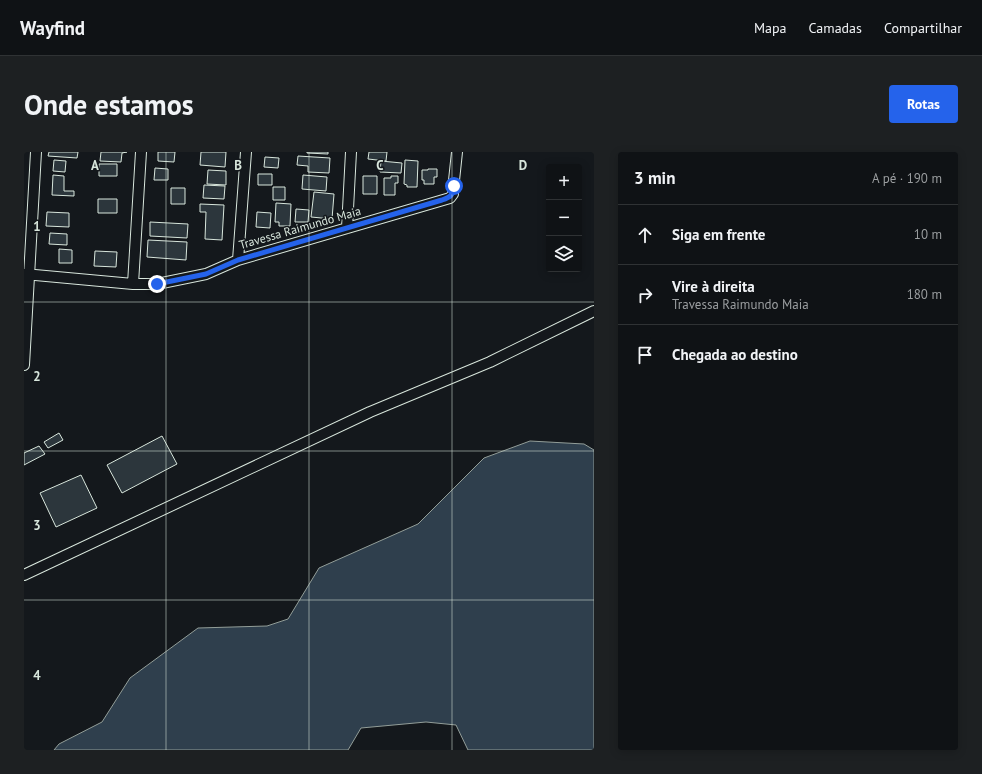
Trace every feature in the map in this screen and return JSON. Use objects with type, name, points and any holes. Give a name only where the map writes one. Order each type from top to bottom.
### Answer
[{"type":"street","points":[[24,365],[27,274],[36,152]]},
{"type":"street","points":[[133,284],[141,152]]},
{"type":"street","points":[[238,260],[246,152]]},
{"type":"street","points":[[347,228],[351,152]]},
{"type":"street","name":"Travessa Raimundo Maia","points":[[27,274],[133,284],[157,284],[206,274],[238,260],[450,198],[453,194],[457,152]]},
{"type":"street","points":[[24,575],[370,412],[490,362],[594,311]]},
{"type":"water","points":[[530,441],[584,444],[594,450],[594,750],[468,750],[456,725],[426,722],[361,728],[348,750],[54,750],[59,744],[102,722],[130,678],[198,628],[267,626],[288,619],[319,568],[418,524],[484,458]]},
{"type":"building","points":[[49,152],[78,152],[77,158],[48,156]]},
{"type":"building","points":[[101,152],[127,152],[122,153],[121,162],[100,161]]},
{"type":"building","points":[[158,152],[175,152],[174,162],[158,161]]},
{"type":"building","points":[[201,152],[226,152],[225,167],[200,165]]},
{"type":"building","points":[[328,152],[328,154],[307,153]]},
{"type":"building","points":[[369,152],[387,152],[386,161],[368,159]]},
{"type":"building","points":[[298,156],[330,158],[329,173],[308,172],[308,166],[297,165]]},
{"type":"building","points":[[265,157],[279,158],[278,168],[264,167]]},
{"type":"building","points":[[54,160],[66,161],[65,172],[53,171]]},
{"type":"building","points":[[405,160],[418,161],[417,187],[407,187],[407,185],[404,184]]},
{"type":"building","points":[[381,161],[402,163],[401,173],[380,172]]},
{"type":"building","points":[[99,164],[117,164],[117,176],[99,176]]},
{"type":"building","points":[[155,168],[168,169],[168,180],[154,180]]},
{"type":"building","points":[[437,169],[437,177],[434,177],[434,184],[424,184],[424,180],[422,180],[422,170]]},
{"type":"building","points":[[208,170],[226,171],[226,185],[207,184]]},
{"type":"building","points":[[258,174],[272,174],[272,185],[258,185]]},
{"type":"building","points":[[53,175],[64,176],[64,191],[74,191],[74,196],[52,195]]},
{"type":"building","points":[[303,175],[327,177],[326,191],[302,189]]},
{"type":"building","points":[[363,176],[377,176],[377,194],[363,194]]},
{"type":"building","points":[[391,176],[398,176],[398,183],[395,183],[395,195],[384,195],[384,178],[391,178]]},
{"type":"building","points":[[204,185],[225,186],[224,199],[203,198]]},
{"type":"building","points":[[273,187],[285,187],[285,200],[273,200]]},
{"type":"building","points":[[171,188],[185,188],[185,204],[171,204]]},
{"type":"building","points":[[314,192],[334,194],[332,219],[311,217]]},
{"type":"building","points":[[98,199],[117,199],[117,213],[98,213]]},
{"type":"building","points":[[276,203],[291,204],[290,226],[279,226],[279,222],[275,222]]},
{"type":"building","points":[[200,204],[224,205],[222,240],[205,239],[206,212],[200,212]]},
{"type":"building","points":[[296,209],[309,210],[308,222],[295,222]]},
{"type":"building","points":[[47,212],[69,213],[69,227],[46,226]]},
{"type":"building","points":[[257,212],[271,213],[270,228],[256,227]]},
{"type":"building","points":[[150,222],[188,224],[187,238],[150,236]]},
{"type":"building","points":[[50,233],[67,234],[67,245],[49,244]]},
{"type":"building","points":[[148,240],[187,242],[186,260],[147,257]]},
{"type":"building","points":[[59,249],[72,250],[72,263],[59,263]]},
{"type":"building","points":[[95,251],[117,252],[116,267],[94,266]]},
{"type":"building","points":[[59,433],[63,440],[48,448],[44,442]]},
{"type":"building","points":[[162,436],[177,464],[122,493],[107,465]]},
{"type":"building","points":[[39,446],[45,454],[24,465],[24,453]]},
{"type":"building","points":[[81,475],[97,508],[56,527],[40,493]]},
{"type":"route","points":[[157,284],[206,274],[238,260],[450,198],[453,194],[454,186]]}]
